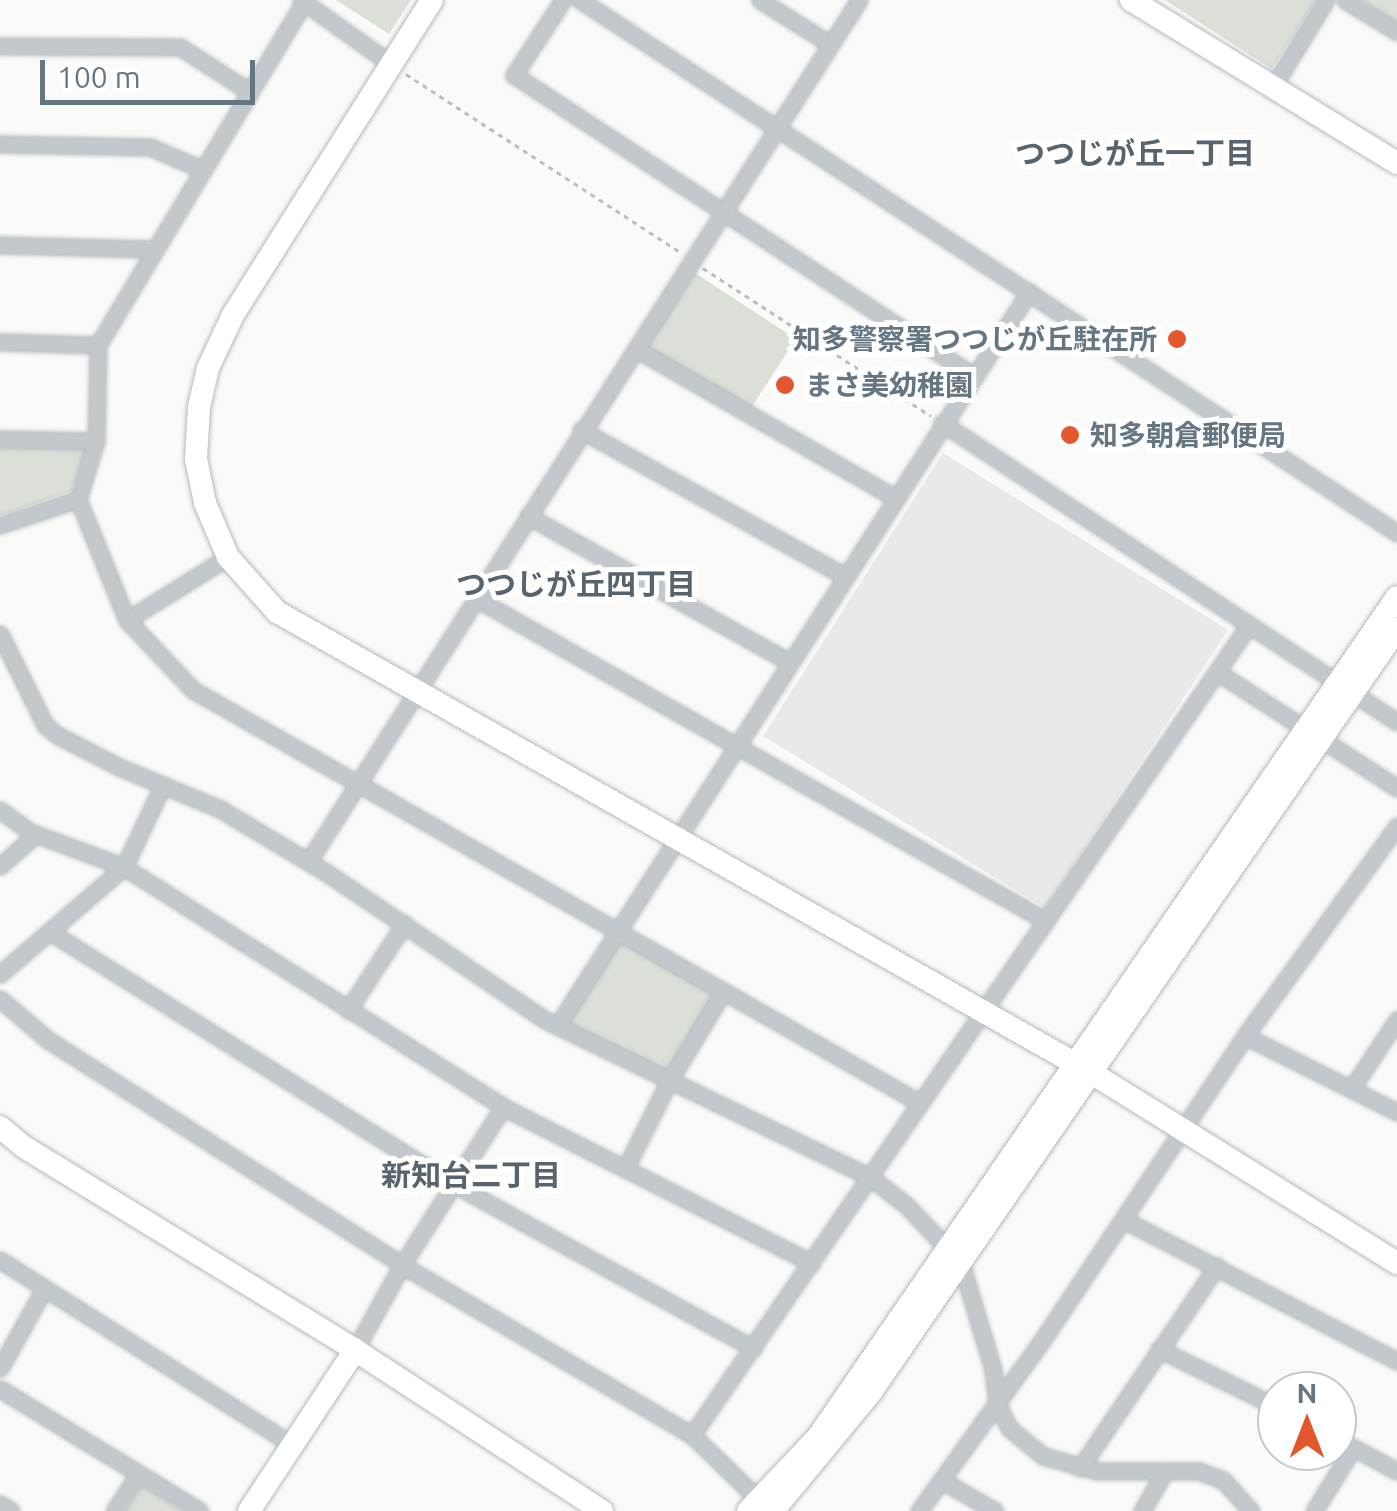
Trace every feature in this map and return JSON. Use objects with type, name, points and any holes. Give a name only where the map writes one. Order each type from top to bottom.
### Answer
[{"type":"street","points":[[432,0],[398,68],[233,315],[208,368],[199,407],[196,459],[205,502],[228,557],[277,612],[412,692],[1083,1069],[1397,1263]]},
{"type":"street","points":[[563,0],[514,75],[974,376]]},
{"type":"street","points":[[580,0],[1397,534]]},
{"type":"street","points":[[760,0],[830,44]]},
{"type":"street","points":[[308,862],[354,782],[859,0]]},
{"type":"street","points":[[1130,0],[1397,163]]},
{"type":"street","points":[[1272,88],[1326,0]]},
{"type":"street","points":[[1345,0],[1397,32]]},
{"type":"street","points":[[398,68],[302,1],[98,344],[96,441],[78,499],[127,620],[193,690],[920,1103]]},
{"type":"street","points":[[0,46],[180,47],[247,90]]},
{"type":"street","points":[[0,144],[150,147],[201,169]]},
{"type":"street","points":[[0,245],[152,249]]},
{"type":"street","points":[[556,1026],[734,744],[1029,292]]},
{"type":"street","points":[[0,342],[98,344]]},
{"type":"street","points":[[636,349],[895,498]]},
{"type":"street","points":[[942,423],[1397,722]]},
{"type":"street","points":[[581,430],[844,576]]},
{"type":"street","points":[[0,440],[96,441]]},
{"type":"street","points":[[0,525],[78,499]]},
{"type":"street","points":[[528,516],[789,662]]},
{"type":"street","points":[[127,620],[228,557]]},
{"type":"street","points":[[0,999],[48,1040],[402,1265],[692,1435],[763,1508],[831,1446],[954,1257],[1346,688],[1397,597]]},
{"type":"street","points":[[475,598],[1046,921]]},
{"type":"street","points":[[692,1435],[1249,624]]},
{"type":"street","points":[[1346,688],[1397,629]]},
{"type":"street","points":[[0,634],[50,730],[119,767],[220,809],[308,862],[556,1026],[870,1177],[906,1205],[954,1257],[993,1370],[997,1402],[1020,1440],[1042,1456],[1080,1468],[1214,1475],[1251,1511]]},
{"type":"street","points":[[1217,672],[1397,788]]},
{"type":"street","points":[[0,974],[124,866],[163,785]]},
{"type":"street","points":[[0,810],[36,834],[124,866],[503,1107],[812,1263]]},
{"type":"street","points":[[919,1511],[1124,1220],[1244,1036],[1397,826]]},
{"type":"street","points":[[0,866],[36,834]]},
{"type":"street","points":[[348,1010],[404,924]]},
{"type":"street","points":[[50,932],[455,1185],[753,1348]]},
{"type":"street","points":[[625,1169],[668,1083],[722,992]]},
{"type":"street","points":[[1352,1088],[1397,1020]]},
{"type":"street","points":[[1244,1036],[1397,1112]]},
{"type":"street","points":[[248,1511],[355,1350],[402,1265],[503,1107]]},
{"type":"street","points":[[0,1128],[24,1148],[355,1350],[602,1511]]},
{"type":"street","points":[[1124,1220],[1397,1361]]},
{"type":"street","points":[[0,1260],[290,1443]]},
{"type":"street","points":[[1080,1468],[1217,1266]]},
{"type":"street","points":[[0,1368],[44,1289]]},
{"type":"street","points":[[1159,1349],[1257,1398]]},
{"type":"street","points":[[0,1388],[200,1511]]},
{"type":"street","points":[[1357,1450],[1397,1471]]},
{"type":"street","points":[[1142,1511],[1166,1471]]},
{"type":"street","points":[[1314,1511],[1339,1471]]},
{"type":"street","points":[[114,1511],[139,1473]]},
{"type":"street","points":[[941,1480],[995,1511]]},
{"type":"street","points":[[0,1504],[11,1511]]},
{"type":"path","points":[[398,68],[942,423]]},
{"type":"shaded area","points":[[336,0],[411,0],[389,34]]},
{"type":"shaded area","points":[[1165,0],[1316,0],[1272,69]]},
{"type":"shaded area","points":[[1362,0],[1397,0],[1397,23]]},
{"type":"shaded area","points":[[695,273],[796,339],[749,411],[646,348]]},
{"type":"shaded area","points":[[96,441],[71,491],[0,516],[0,444]]},
{"type":"shaded area","points":[[943,453],[1228,630],[1045,908],[763,736]]},
{"type":"shaded area","points":[[624,943],[713,995],[668,1073],[570,1025],[569,1018],[618,945]]},
{"type":"shaded area","points":[[142,1485],[182,1511],[125,1511]]},
{"type":"place","name":"知多警察署つつじが丘駐在所","points":[[1177,339]]},
{"type":"place","name":"まさ美幼稚園","points":[[785,385]]},
{"type":"place","name":"知多朝倉郵便局","points":[[1070,435]]},
{"type":"district","name":"つつじが丘一丁目","points":[[1135,153]]},
{"type":"district","name":"つつじが丘四丁目","points":[[576,584]]},
{"type":"district","name":"新知台二丁目","points":[[471,1175]]}]
